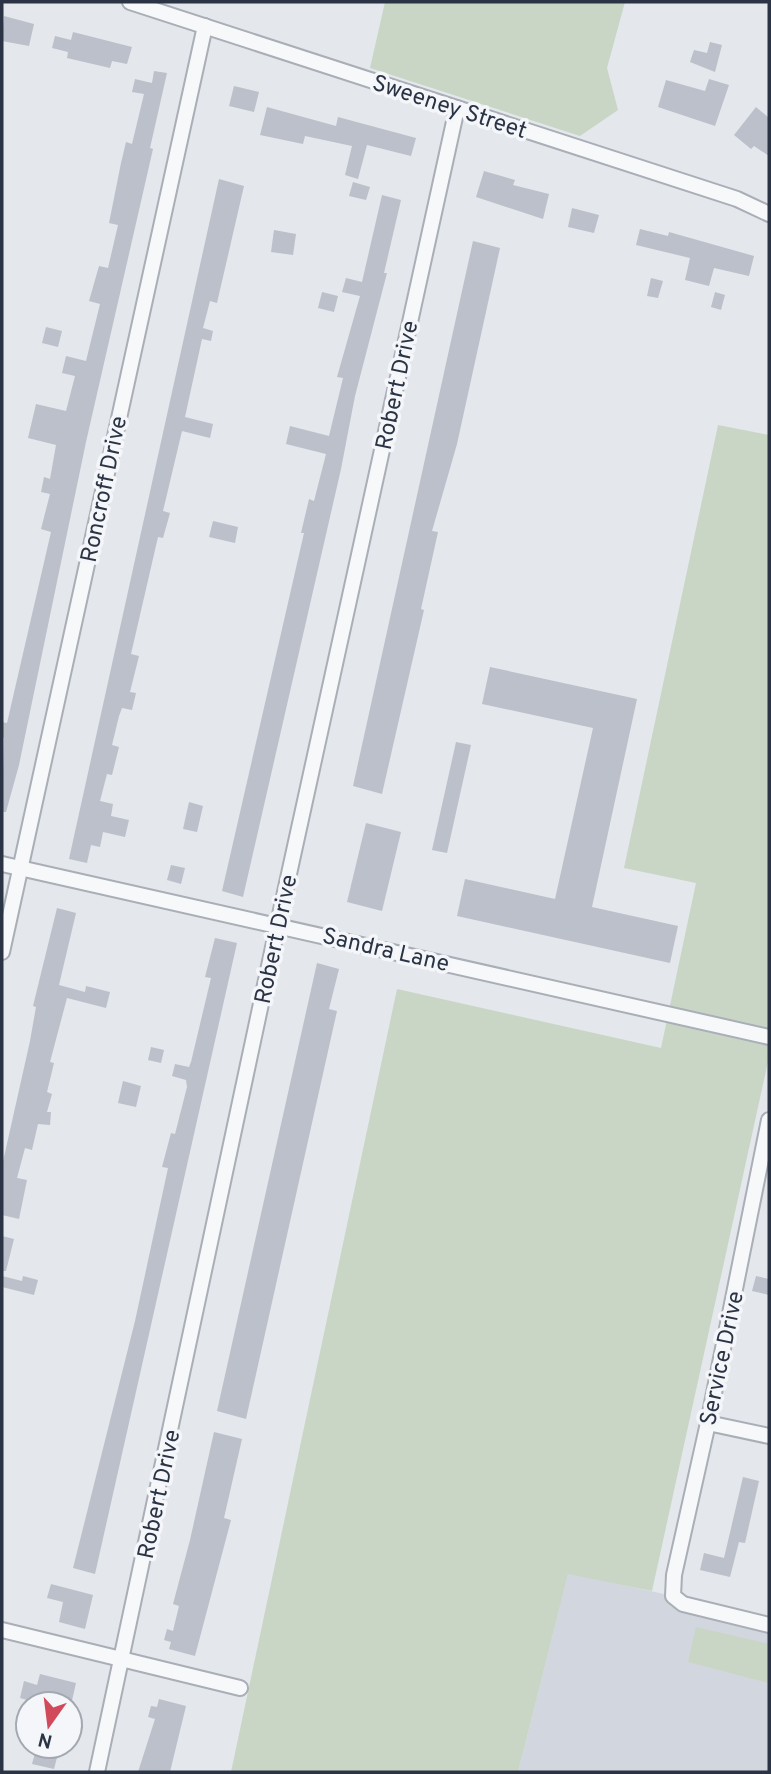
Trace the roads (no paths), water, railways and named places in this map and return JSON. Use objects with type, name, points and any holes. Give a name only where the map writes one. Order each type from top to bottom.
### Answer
[{"type":"street","name":"Sweeney Street","points":[[130,2],[737,199],[769,214]]},
{"type":"street","name":"Roncroff Drive","points":[[2,951],[205,26]]},
{"type":"street","name":"Robert Drive","points":[[97,1772],[124,1659],[278,924],[457,108]]},
{"type":"street","name":"Sandra Lane","points":[[2,864],[278,924],[769,1037]]},
{"type":"street","name":"Service Drive","points":[[769,1121],[708,1423],[674,1575],[673,1595],[683,1604],[769,1625]]},
{"type":"street","points":[[708,1423],[769,1436]]},
{"type":"street","points":[[2,1630],[240,1688]]}]
